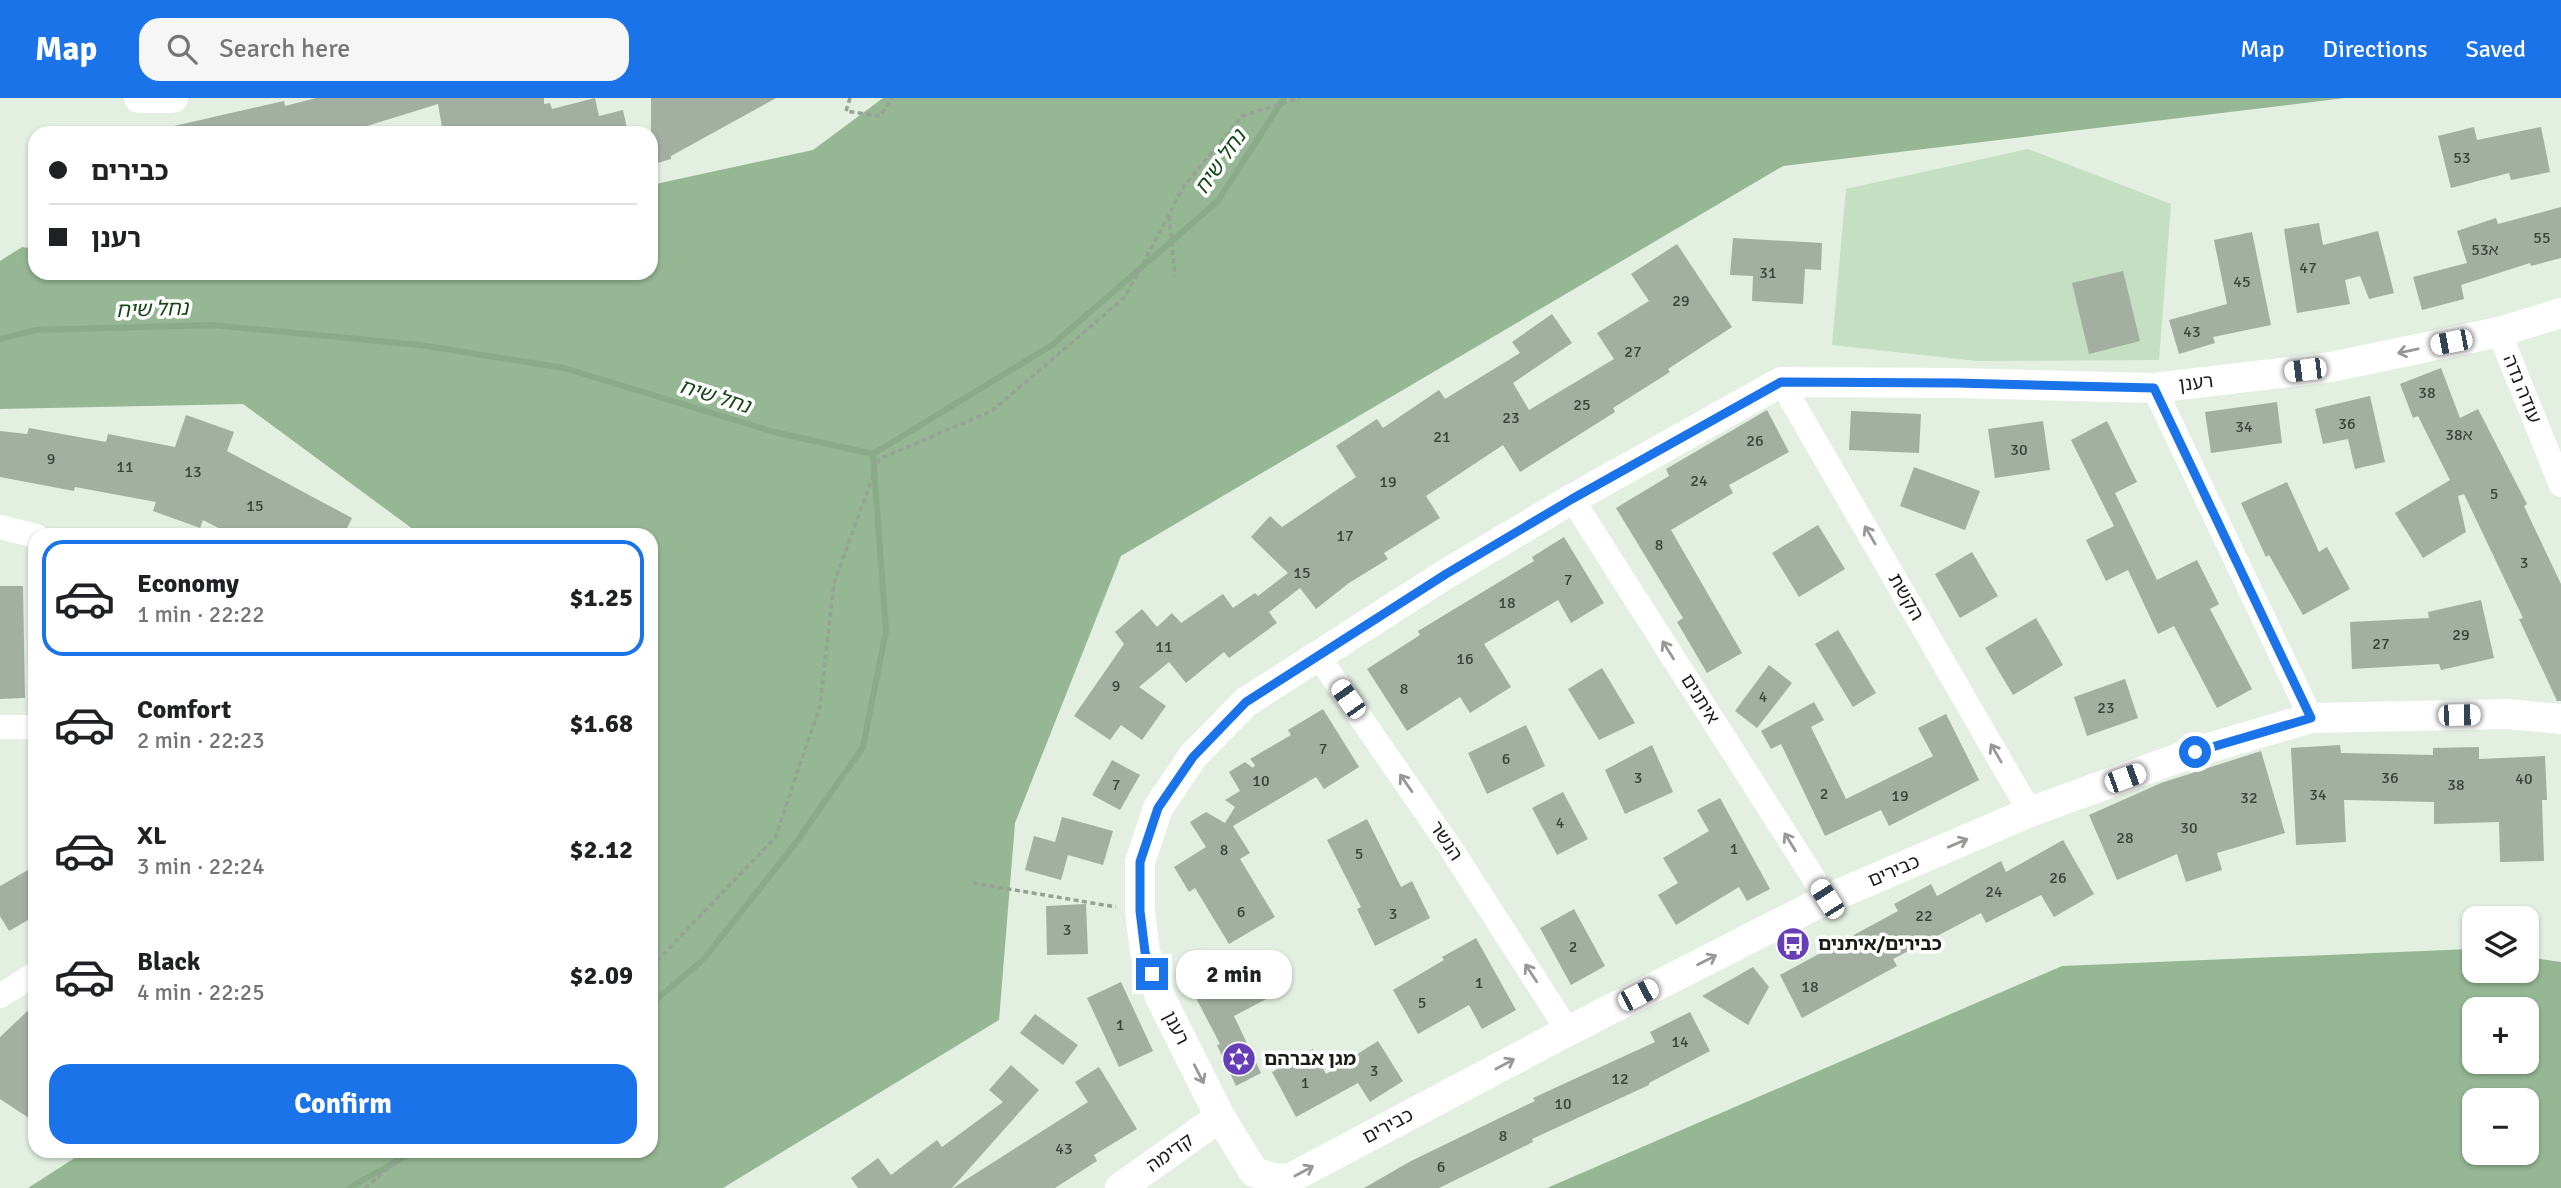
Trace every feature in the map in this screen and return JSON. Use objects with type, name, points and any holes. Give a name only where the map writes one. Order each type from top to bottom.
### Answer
[{"type":"street","points":[[139,98],[173,98]]},
{"type":"street","name":"רענן","points":[[1220,1117],[1160,997],[1145,952],[1140,911],[1140,862],[1158,808],[1193,757],[1246,702],[1446,574],[1572,499],[1781,382],[2154,388],[2331,367],[2499,332],[2561,313]]},
{"type":"street","name":"עודה נדה","points":[[2499,332],[2561,485]]},
{"type":"street","name":"הקשת","points":[[1781,382],[2030,812]]},
{"type":"street","points":[[2154,388],[2311,718]]},
{"type":"street","name":"איתנים","points":[[1572,499],[1827,899]]},
{"type":"street","points":[[0,527],[28,534]]},
{"type":"street","name":"הנשר","points":[[1318,656],[1452,850],[1568,1031]]},
{"type":"street","name":"כבירים","points":[[1220,1117],[1254,1172],[1273,1178],[1289,1179],[1568,1031],[1827,899],[2030,812],[2195,752],[2311,718],[2508,714],[2561,719]]},
{"type":"street","points":[[0,727],[28,727]]},
{"type":"street","points":[[0,996],[28,978]]},
{"type":"street","name":"קדימה","points":[[1120,1188],[1220,1117]]},
{"type":"path","points":[[850,98],[846,111],[880,116],[892,98]]},
{"type":"path","points":[[658,960],[775,838],[820,706],[834,583],[878,459],[992,411],[1125,297],[1184,186],[1242,116],[1300,98]]},
{"type":"path","points":[[1169,215],[1175,276]]},
{"type":"path","points":[[973,883],[1140,911]]},
{"type":"path","points":[[365,1188],[401,1158]]},
{"type":"green space","points":[[883,98],[2345,98],[1783,166],[1121,556],[1015,823],[999,1020],[723,1188],[28,1188],[75,1158],[658,1158],[658,528],[411,528],[243,404],[0,409],[0,261],[22,247],[28,248],[28,280],[658,280],[658,183],[813,150]]},
{"type":"green space","points":[[2028,149],[2171,204],[2159,360],[1977,361],[1832,345],[1846,189]]},
{"type":"green space","points":[[2462,949],[2462,983],[2539,983],[2539,959],[2561,962],[2561,1188],[1547,1188],[2062,966]]},
{"type":"building","points":[[316,98],[544,98],[544,104],[550,103],[552,109],[595,98],[599,116],[623,110],[626,126],[442,126],[438,104],[367,126],[174,126],[284,101],[285,106]]},
{"type":"building","points":[[651,98],[776,98],[671,156],[671,159],[658,163],[658,126],[651,126]]},
{"type":"building","points":[[2474,127],[2477,140],[2541,127],[2550,172],[2511,180],[2509,173],[2451,188],[2438,136]]},
{"type":"building","points":[[2561,207],[2561,258],[2531,266],[2530,263],[2461,285],[2464,299],[2422,310],[2413,277],[2467,263],[2457,231],[2496,218],[2498,224]]},
{"type":"building","points":[[2319,223],[2323,245],[2378,231],[2394,293],[2369,299],[2360,276],[2345,280],[2350,304],[2297,313],[2284,229]]},
{"type":"building","points":[[2252,232],[2271,325],[2213,337],[2215,343],[2179,354],[2169,320],[2227,304],[2214,240]]},
{"type":"building","points":[[1733,238],[1822,243],[1821,270],[1805,269],[1803,304],[1752,301],[1753,276],[1730,275]]},
{"type":"building","points":[[1677,244],[1732,327],[1668,369],[1670,372],[1613,408],[1615,412],[1520,472],[1503,445],[1426,496],[1440,518],[1384,553],[1388,559],[1349,583],[1316,609],[1300,588],[1269,612],[1277,623],[1229,658],[1224,652],[1186,683],[1169,662],[1139,687],[1166,706],[1142,740],[1121,725],[1110,740],[1074,716],[1124,644],[1115,632],[1142,609],[1157,627],[1172,613],[1181,623],[1223,594],[1233,608],[1255,593],[1258,596],[1288,573],[1251,537],[1270,516],[1282,527],[1356,477],[1336,446],[1377,419],[1383,428],[1439,390],[1445,399],[1520,353],[1512,342],[1552,314],[1572,343],[1513,383],[1529,410],[1614,359],[1597,333],[1649,301],[1631,274]]},
{"type":"building","points":[[2123,271],[2140,341],[2089,354],[2072,283]]},
{"type":"building","points":[[2441,368],[2460,418],[2478,409],[2527,504],[2524,506],[2561,584],[2561,701],[2557,701],[2519,619],[2523,618],[2464,494],[2458,496],[2466,532],[2423,558],[2395,513],[2450,480],[2418,416],[2413,418],[2400,384]]},
{"type":"building","points":[[2370,396],[2385,462],[2355,469],[2348,439],[2323,444],[2315,409]]},
{"type":"building","points":[[2277,402],[2282,443],[2211,453],[2205,412]]},
{"type":"building","points":[[1767,410],[1789,452],[1729,485],[1733,493],[1671,530],[1742,653],[1707,673],[1677,622],[1683,618],[1616,508],[1669,476],[1666,469]]},
{"type":"building","points":[[1851,411],[1921,414],[1919,453],[1849,450]]},
{"type":"building","points":[[186,415],[234,432],[227,451],[352,518],[347,528],[218,528],[203,520],[200,528],[153,511],[156,502],[75,487],[74,491],[0,477],[0,431],[27,434],[29,428],[106,442],[108,434],[175,447]]},
{"type":"building","points":[[2043,421],[2050,470],[1995,478],[1988,429]]},
{"type":"building","points":[[2107,421],[2137,482],[2115,493],[2157,580],[2197,560],[2219,604],[2210,609],[2252,689],[2217,708],[2174,626],[2158,634],[2128,570],[2106,581],[2086,540],[2114,526],[2071,440]]},
{"type":"building","points":[[1914,467],[1980,491],[1965,530],[1900,506]]},
{"type":"building","points":[[2287,482],[2319,552],[2327,547],[2350,589],[2303,615],[2269,555],[2266,557],[2241,503]]},
{"type":"building","points":[[1818,525],[1845,569],[1799,597],[1772,553]]},
{"type":"building","points":[[1564,537],[1604,603],[1571,623],[1558,600],[1484,644],[1511,687],[1470,713],[1460,697],[1407,731],[1367,669],[1420,635],[1418,631],[1534,561],[1532,557]]},
{"type":"building","points":[[1972,552],[1998,596],[1960,618],[1935,574]]},
{"type":"building","points":[[0,586],[23,586],[25,698],[0,699]]},
{"type":"building","points":[[2481,600],[2494,658],[2441,670],[2439,664],[2352,669],[2350,622],[2429,618],[2428,612]]},
{"type":"building","points":[[2036,618],[2063,665],[2013,695],[1985,648]]},
{"type":"building","points":[[1838,630],[1876,693],[1853,707],[1815,644]]},
{"type":"building","points":[[1769,665],[1792,683],[1757,728],[1735,711]]},
{"type":"building","points":[[1602,668],[1635,723],[1599,740],[1568,689]]},
{"type":"building","points":[[2125,679],[2138,718],[2087,736],[2074,697]]},
{"type":"building","points":[[1814,702],[1824,720],[1811,727],[1846,799],[1933,756],[1918,728],[1946,714],[1979,780],[1889,826],[1881,810],[1825,836],[1781,744],[1771,749],[1761,731]]},
{"type":"building","points":[[1323,709],[1359,767],[1324,789],[1316,777],[1233,826],[1250,853],[1240,859],[1275,917],[1229,944],[1195,888],[1189,892],[1174,867],[1206,847],[1190,822],[1206,812],[1225,823],[1235,807],[1225,800],[1240,791],[1229,772],[1245,762],[1253,768],[1255,765],[1250,759],[1291,735],[1288,730]]},
{"type":"building","points":[[1526,725],[1545,766],[1487,794],[1468,753]]},
{"type":"building","points":[[1652,745],[1673,792],[1625,814],[1605,770]]},
{"type":"building","points":[[2340,745],[2341,753],[2433,755],[2433,748],[2479,747],[2479,759],[2545,756],[2547,800],[2542,800],[2544,861],[2500,862],[2499,822],[2434,824],[2434,802],[2344,800],[2346,842],[2296,845],[2291,748]]},
{"type":"building","points":[[2261,751],[2285,833],[2217,853],[2222,870],[2186,882],[2177,854],[2117,880],[2089,815],[2161,783]]},
{"type":"building","points":[[1112,760],[1140,775],[1120,810],[1092,795]]},
{"type":"building","points":[[1563,792],[1588,839],[1557,855],[1532,808]]},
{"type":"building","points":[[1720,798],[1770,889],[1747,901],[1739,887],[1676,925],[1658,895],[1678,883],[1663,858],[1709,831],[1697,810]]},
{"type":"building","points":[[1062,817],[1113,831],[1103,865],[1068,855],[1061,880],[1025,870],[1034,836],[1055,842]]},
{"type":"building","points":[[1367,819],[1401,887],[1412,881],[1430,918],[1375,946],[1357,909],[1361,907],[1327,840]]},
{"type":"building","points":[[2063,840],[2094,894],[2054,917],[2041,895],[1986,923],[1981,913],[1893,959],[1897,966],[1802,1018],[1780,975],[1898,911],[1894,904],[1931,884],[1937,896],[2001,861],[2006,872]]},
{"type":"building","points":[[28,870],[28,920],[9,931],[0,916],[0,886]]},
{"type":"building","points":[[1086,904],[1088,954],[1047,955],[1046,906]]},
{"type":"building","points":[[1574,909],[1605,966],[1571,985],[1540,928]]},
{"type":"building","points":[[1476,938],[1516,1010],[1482,1029],[1469,1005],[1418,1034],[1393,990]]},
{"type":"building","points":[[1259,965],[1274,995],[1234,1016],[1261,1073],[1236,1086],[1217,1045],[1220,1044],[1196,998]]},
{"type":"building","points":[[1753,967],[1769,987],[1748,1025],[1702,996]]},
{"type":"building","points":[[1121,982],[1153,1051],[1119,1067],[1087,998]]},
{"type":"building","points":[[28,1011],[28,1117],[0,1099],[0,1037]]},
{"type":"building","points":[[1690,1012],[1710,1051],[1649,1085],[1532,1139],[1533,1142],[1439,1188],[1364,1188],[1411,1161],[1535,1101],[1533,1098],[1655,1042],[1650,1032]]},
{"type":"building","points":[[1035,1014],[1078,1045],[1063,1065],[1020,1033]]},
{"type":"building","points":[[1378,1041],[1403,1081],[1370,1102],[1358,1083],[1296,1117],[1272,1072],[1313,1049],[1326,1074]]},
{"type":"building","points":[[1011,1065],[1039,1090],[952,1188],[858,1188],[851,1178],[878,1158],[891,1175],[937,1140],[942,1147],[1003,1102],[989,1090]]},
{"type":"building","points":[[1099,1067],[1137,1129],[1094,1155],[1097,1161],[1055,1188],[953,1188],[1088,1102],[1075,1082]]},
{"type":"waterway","name":"נחל שיח","points":[[0,339],[36,330],[212,325],[420,345],[564,368],[774,432],[873,454],[1052,345],[1218,201],[1284,98]]},
{"type":"waterway","points":[[658,998],[703,960],[795,844],[863,747],[886,631],[873,454]]},
{"type":"waterway","points":[[349,1188],[402,1158]]},
{"type":"place","name":"כבירים/איתנים","points":[[1793,944]]},
{"type":"place","name":"מגן אברהם","points":[[1239,1059]]},
{"type":"route","points":[[1152,974],[1145,952],[1140,911],[1140,862],[1158,808],[1193,757],[1246,702],[1446,574],[1572,499],[1781,382],[2154,388],[2311,718],[2195,752]]}]
